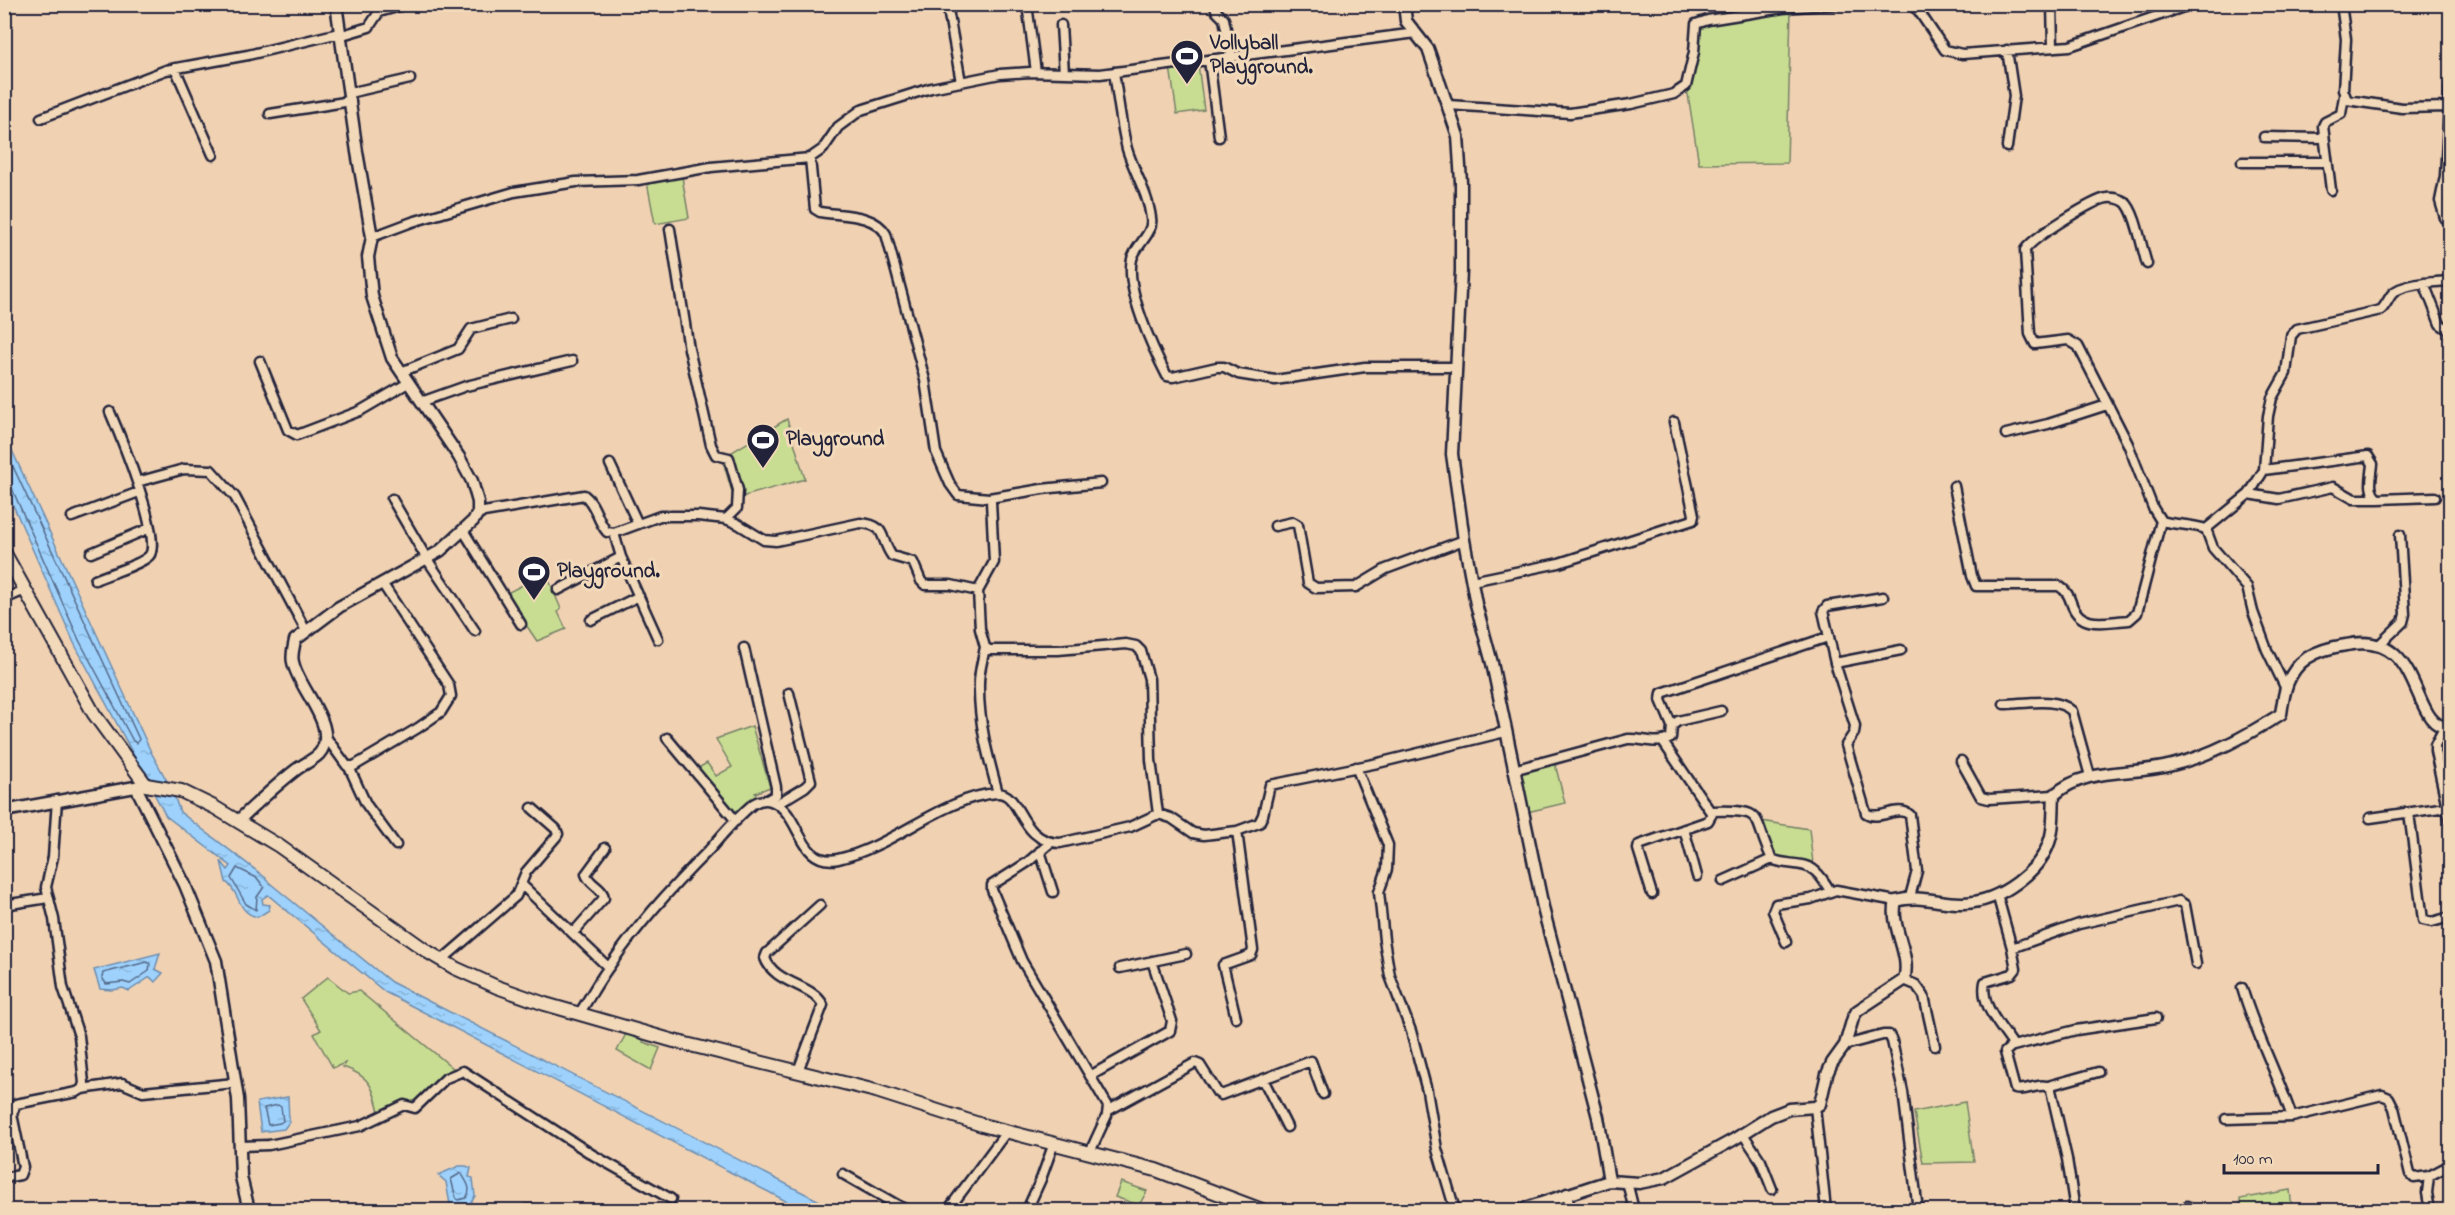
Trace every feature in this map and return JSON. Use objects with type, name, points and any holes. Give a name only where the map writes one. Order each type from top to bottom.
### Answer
[{"type":"main road","points":[[4,552],[94,714],[141,786],[181,791],[238,821],[279,846],[389,926],[442,960],[497,987],[579,1014],[674,1041],[876,1091],[1007,1131],[1155,1170],[1262,1210]]},
{"type":"street","points":[[336,4],[372,237],[368,257],[372,296],[392,358],[459,457],[472,481],[478,502],[478,513]]},
{"type":"street","points":[[41,118],[175,68],[248,55],[369,27],[379,12],[407,4]]},
{"type":"street","points":[[947,4],[961,82]]},
{"type":"street","points":[[1027,4],[1036,72]]},
{"type":"street","points":[[1214,4],[1217,12],[1224,19],[1232,58]]},
{"type":"street","points":[[1404,4],[1406,21],[1428,49],[1458,136],[1461,182],[1461,271],[1452,454],[1464,540],[1544,912],[1598,1118],[1609,1181]]},
{"type":"street","points":[[1448,105],[1570,113],[1631,104],[1674,94],[1686,86],[1694,52],[1696,24],[1708,20],[1799,6],[1839,4]]},
{"type":"street","points":[[1909,4],[1918,10],[1945,50],[1962,54],[2070,45],[2192,4]]},
{"type":"street","points":[[2052,4],[2053,47]]},
{"type":"street","points":[[2331,190],[2323,126],[2325,122],[2341,114],[2344,96],[2346,39],[2341,4]]},
{"type":"street","points":[[1061,25],[1064,73]]},
{"type":"street","points":[[372,237],[412,222],[514,192],[576,182],[638,180],[711,167],[810,158],[823,149],[838,127],[861,110],[931,88],[1000,74],[1114,72],[1416,33]]},
{"type":"street","points":[[2007,50],[2014,96],[2007,147]]},
{"type":"street","points":[[1209,60],[1219,137]]},
{"type":"street","points":[[175,68],[213,155]]},
{"type":"street","points":[[1114,72],[1128,151],[1140,179],[1152,220],[1151,228],[1132,258],[1133,278],[1145,330],[1167,376],[1173,377],[1217,367],[1224,367],[1238,374],[1275,380],[1365,367],[1455,367]]},
{"type":"street","points":[[270,114],[350,97],[410,79]]},
{"type":"street","points":[[2451,86],[2445,176],[2440,201],[2445,218],[2451,221]]},
{"type":"street","points":[[2344,96],[2347,100],[2357,103],[2402,108],[2448,107]]},
{"type":"street","points":[[2264,137],[2324,138]]},
{"type":"street","points":[[810,158],[815,208],[820,212],[873,221],[881,225],[886,234],[925,380],[936,452],[950,484],[958,495],[989,498],[1042,489],[1101,483]]},
{"type":"street","points":[[2242,162],[2326,162]]},
{"type":"street","points":[[2146,264],[2131,210],[2125,202],[2116,198],[2106,198],[2085,208],[2038,237],[2025,250],[2032,341],[2041,345],[2068,340],[2078,346],[2128,444],[2153,508],[2161,521],[2172,524],[2191,524],[2206,529]]},
{"type":"street","points":[[670,229],[689,349],[711,445],[716,455],[729,458],[738,490],[737,508],[726,519]]},
{"type":"street","points":[[2206,529],[2249,494],[2264,470],[2268,416],[2272,398],[2286,373],[2291,336],[2297,329],[2381,310],[2393,293],[2424,283],[2451,281]]},
{"type":"street","points":[[2424,283],[2440,324],[2451,331]]},
{"type":"street","points":[[401,372],[458,349],[471,329],[512,319]]},
{"type":"street","points":[[260,361],[288,430],[297,435],[360,411],[408,383]]},
{"type":"street","points":[[421,402],[466,386],[572,361]]},
{"type":"street","points":[[2006,434],[2048,424],[2107,405]]},
{"type":"street","points":[[95,580],[150,555],[153,548],[137,482],[110,412]]},
{"type":"street","points":[[1472,581],[1559,563],[1693,520],[1694,515],[1674,422]]},
{"type":"street","points":[[2264,470],[2368,456],[2373,464],[2372,495],[2378,499]]},
{"type":"street","points":[[610,464],[638,524]]},
{"type":"street","points":[[137,482],[184,469],[211,470],[239,505],[306,631]]},
{"type":"street","points":[[1954,486],[1976,586],[2060,586],[2066,590],[2075,614],[2088,622],[2129,620],[2137,613],[2161,521]]},
{"type":"street","points":[[2249,494],[2279,499],[2333,487],[2354,499],[2435,496]]},
{"type":"street","points":[[72,517],[139,492]]},
{"type":"street","points":[[396,845],[366,804],[349,767],[326,737],[321,717],[298,679],[292,660],[295,640],[339,607],[440,551],[478,513],[584,495],[589,499],[603,528],[607,532],[614,533],[660,516],[670,515],[726,519],[764,540],[776,541],[860,523],[873,524],[880,529],[892,556],[913,562],[925,585],[957,586],[978,591]]},
{"type":"street","points":[[989,498],[993,507],[994,562],[978,591],[985,647],[979,681],[980,711],[985,741],[998,793]]},
{"type":"street","points":[[392,499],[427,559],[475,631]]},
{"type":"street","points":[[1275,526],[1293,522],[1298,525],[1308,583],[1316,588],[1356,587],[1386,569],[1464,540]]},
{"type":"street","points":[[91,553],[150,528]]},
{"type":"street","points":[[2206,529],[2213,548],[2247,587],[2253,612],[2267,650],[2285,687]]},
{"type":"street","points":[[463,530],[521,624]]},
{"type":"street","points":[[614,533],[621,557],[658,639]]},
{"type":"street","points":[[2380,644],[2403,622],[2405,614],[2400,534]]},
{"type":"street","points":[[558,590],[621,557]]},
{"type":"street","points":[[349,767],[358,765],[441,712],[451,696],[448,685],[382,583]]},
{"type":"street","points":[[4,599],[25,590]]},
{"type":"street","points":[[591,620],[639,596]]},
{"type":"street","points":[[1883,597],[1827,606],[1823,611],[1835,663],[1855,726],[1854,733],[1846,745],[1866,813],[1874,816],[1902,811],[1910,815],[1917,871],[1910,897]]},
{"type":"street","points":[[1513,770],[1628,739],[1641,738],[1655,743],[1663,742],[1671,738],[1672,726],[1661,700],[1662,693],[1742,664],[1828,637]]},
{"type":"street","points":[[1961,760],[1981,797],[1989,799],[2054,795],[2066,785],[2090,776],[2171,766],[2208,755],[2239,740],[2281,714],[2285,687],[2291,673],[2306,658],[2324,649],[2358,642],[2380,644],[2390,649],[2406,668],[2424,706],[2436,722],[2447,728],[2435,744],[2435,751],[2451,821]]},
{"type":"street","points":[[985,647],[995,650],[1058,650],[1126,644],[1136,646],[1141,651],[1149,679],[1151,760],[1158,814]]},
{"type":"street","points":[[579,1014],[608,967],[669,891],[755,803],[776,795],[744,648]]},
{"type":"street","points":[[1835,663],[1901,650]]},
{"type":"street","points":[[777,804],[811,781],[789,693]]},
{"type":"street","points":[[2004,704],[2056,703],[2072,711],[2090,776]]},
{"type":"street","points":[[1672,726],[1678,721],[1721,711]]},
{"type":"street","points":[[767,800],[777,804],[792,820],[803,845],[815,855],[825,859],[836,859],[871,849],[962,801],[998,793],[1011,800],[1031,831],[1039,839],[1050,843],[1060,843],[1130,827],[1158,814],[1171,818],[1193,833],[1204,835],[1237,831],[1259,823],[1270,785],[1505,732]]},
{"type":"street","points":[[238,821],[296,770],[318,755],[326,737]]},
{"type":"street","points":[[666,738],[735,821]]},
{"type":"street","points":[[1652,894],[1638,849],[1640,845],[1711,817],[1711,811],[1663,742]]},
{"type":"street","points":[[1356,767],[1388,845],[1387,869],[1379,892],[1385,949],[1390,976],[1411,1031],[1427,1091],[1437,1149],[1455,1210]]},
{"type":"street","points":[[4,811],[141,786],[216,961],[235,1083],[241,1177],[249,1210]]},
{"type":"street","points":[[1786,942],[1773,912],[1774,907],[1830,891],[1896,901],[1910,897],[1966,903],[1996,894],[2019,880],[2042,856],[2051,837],[2054,795]]},
{"type":"street","points":[[57,800],[53,857],[47,878],[48,898],[54,918],[63,987],[79,1036],[84,1083],[82,1089]]},
{"type":"street","points":[[2370,819],[2447,807]]},
{"type":"street","points":[[442,960],[516,896],[526,872],[558,834],[551,824],[532,808]]},
{"type":"street","points":[[1711,811],[1741,810],[1750,813],[1757,818],[1772,859],[1809,867],[1818,873],[1830,891]]},
{"type":"street","points":[[2409,813],[2422,917],[2428,922],[2451,917]]},
{"type":"street","points":[[1684,829],[1697,876]]},
{"type":"street","points":[[1236,1018],[1223,965],[1251,955],[1253,950],[1237,831]]},
{"type":"street","points":[[1050,843],[993,885],[992,890],[1022,961],[1109,1110]]},
{"type":"street","points":[[573,933],[604,898],[604,894],[586,874],[605,848]]},
{"type":"street","points":[[1040,851],[1053,892]]},
{"type":"street","points":[[1723,880],[1772,859]]},
{"type":"street","points":[[522,885],[608,967]]},
{"type":"street","points":[[1996,894],[2013,948],[2015,971],[1989,979],[1985,982],[1984,987],[1989,1010],[2013,1046]]},
{"type":"street","points":[[4,905],[48,898]]},
{"type":"street","points":[[1520,1210],[1609,1181],[1653,1181],[1664,1178],[1781,1111],[1815,1107],[1820,1104],[1824,1096],[1827,1074],[1845,1045],[1857,1011],[1904,980],[1906,965],[1894,915],[1896,901]]},
{"type":"street","points":[[2013,948],[2079,924],[2179,901],[2185,905],[2196,964]]},
{"type":"street","points":[[798,1071],[824,1005],[814,996],[783,978],[769,966],[765,958],[767,953],[820,905]]},
{"type":"street","points":[[1120,968],[1186,954]]},
{"type":"street","points":[[1090,1076],[1170,1031],[1172,1021],[1152,961]]},
{"type":"street","points":[[1904,980],[1916,985],[1924,996],[1935,1046]]},
{"type":"street","points":[[2242,988],[2292,1117]]},
{"type":"street","points":[[2098,1072],[2048,1086],[2015,1089],[2005,1052],[2013,1046],[2076,1030],[2156,1018]]},
{"type":"street","points":[[1845,1045],[1882,1035],[1891,1037],[1903,1092],[1918,1210]]},
{"type":"street","points":[[1090,1152],[1109,1110],[1193,1063],[1200,1065],[1221,1095],[1311,1061],[1323,1094]]},
{"type":"street","points":[[240,1146],[269,1145],[339,1131],[360,1126],[404,1105],[415,1108],[446,1078],[463,1071],[593,1155],[671,1199]]},
{"type":"street","points":[[1263,1079],[1287,1127]]},
{"type":"street","points":[[4,1178],[20,1175],[23,1167],[12,1114],[16,1104],[82,1089],[122,1083],[143,1092],[235,1083]]},
{"type":"street","points":[[2048,1086],[2053,1095],[2067,1159],[2075,1210]]},
{"type":"street","points":[[2226,1119],[2292,1117],[2323,1111],[2371,1096],[2386,1096],[2394,1108],[2410,1174],[2414,1178],[2428,1176],[2451,1165]]},
{"type":"street","points":[[1815,1107],[1826,1210]]},
{"type":"street","points":[[948,1210],[1007,1131]]},
{"type":"street","points":[[1743,1134],[1761,1161],[1772,1189]]},
{"type":"street","points":[[1027,1210],[1054,1143]]},
{"type":"street","points":[[843,1174],[906,1210]]},
{"type":"street","points":[[2428,1176],[2427,1193],[2430,1210]]},
{"type":"street","points":[[1627,1182],[1634,1210]]},
{"type":"street","points":[[1568,1193],[1570,1210]]},
{"type":"street","points":[[525,1210],[535,1210]]},
{"type":"green space","points":[[1791,9],[1787,163],[1699,164],[1687,88],[1696,24]]},
{"type":"green space","name":"Vollyball Playground.","points":[[1197,56],[1204,110],[1177,114],[1169,60]]},
{"type":"green space","points":[[682,177],[689,218],[655,224],[647,182]]},
{"type":"green space","name":"Playground","points":[[787,419],[805,479],[734,499],[722,458]]},
{"type":"green space","name":"Playground.","points":[[546,573],[561,609],[558,612],[566,629],[537,641],[505,594]]},
{"type":"green space","points":[[752,726],[770,787],[755,793],[758,800],[733,820],[691,772],[707,763],[716,776],[732,767],[716,739]]},
{"type":"green space","points":[[1554,760],[1565,803],[1523,813],[1513,770]]},
{"type":"green space","points":[[1761,821],[1809,829],[1814,872],[1767,865]]},
{"type":"green space","points":[[328,977],[348,993],[359,991],[459,1073],[415,1108],[404,1105],[380,1116],[370,1085],[360,1075],[343,1067],[345,1063],[333,1068],[314,1034],[321,1030],[301,999]]},
{"type":"green space","points":[[627,1032],[645,1036],[643,1042],[660,1048],[651,1070],[617,1051]]},
{"type":"green space","points":[[1965,1102],[1974,1162],[1923,1163],[1914,1112]]},
{"type":"green space","points":[[1121,1182],[1147,1191],[1139,1205],[1115,1197]]},
{"type":"green space","points":[[2290,1190],[2292,1210],[2241,1210],[2240,1199]]},
{"type":"water","points":[[4,433],[151,752],[172,790],[180,812],[266,878],[391,982],[837,1210],[803,1210],[385,992],[268,895],[262,899],[263,904],[270,905],[269,910],[258,917],[246,912],[231,886],[226,882],[221,861],[228,870],[231,866],[166,816],[74,643],[5,487]]},
{"type":"water","points":[[160,953],[155,969],[163,973],[155,982],[150,977],[129,991],[123,988],[100,989],[94,970]]},
{"type":"water","points":[[288,1097],[289,1122],[284,1129],[261,1132],[257,1102]]},
{"type":"water","points":[[459,1166],[471,1168],[469,1177],[473,1178],[475,1196],[470,1204],[451,1210],[446,1182],[438,1175]]},
{"type":"place","name":"Vollyball Playground.","points":[[1187,85]]},
{"type":"place","name":"Playground","points":[[763,469]]},
{"type":"place","name":"Playground.","points":[[534,601]]}]
